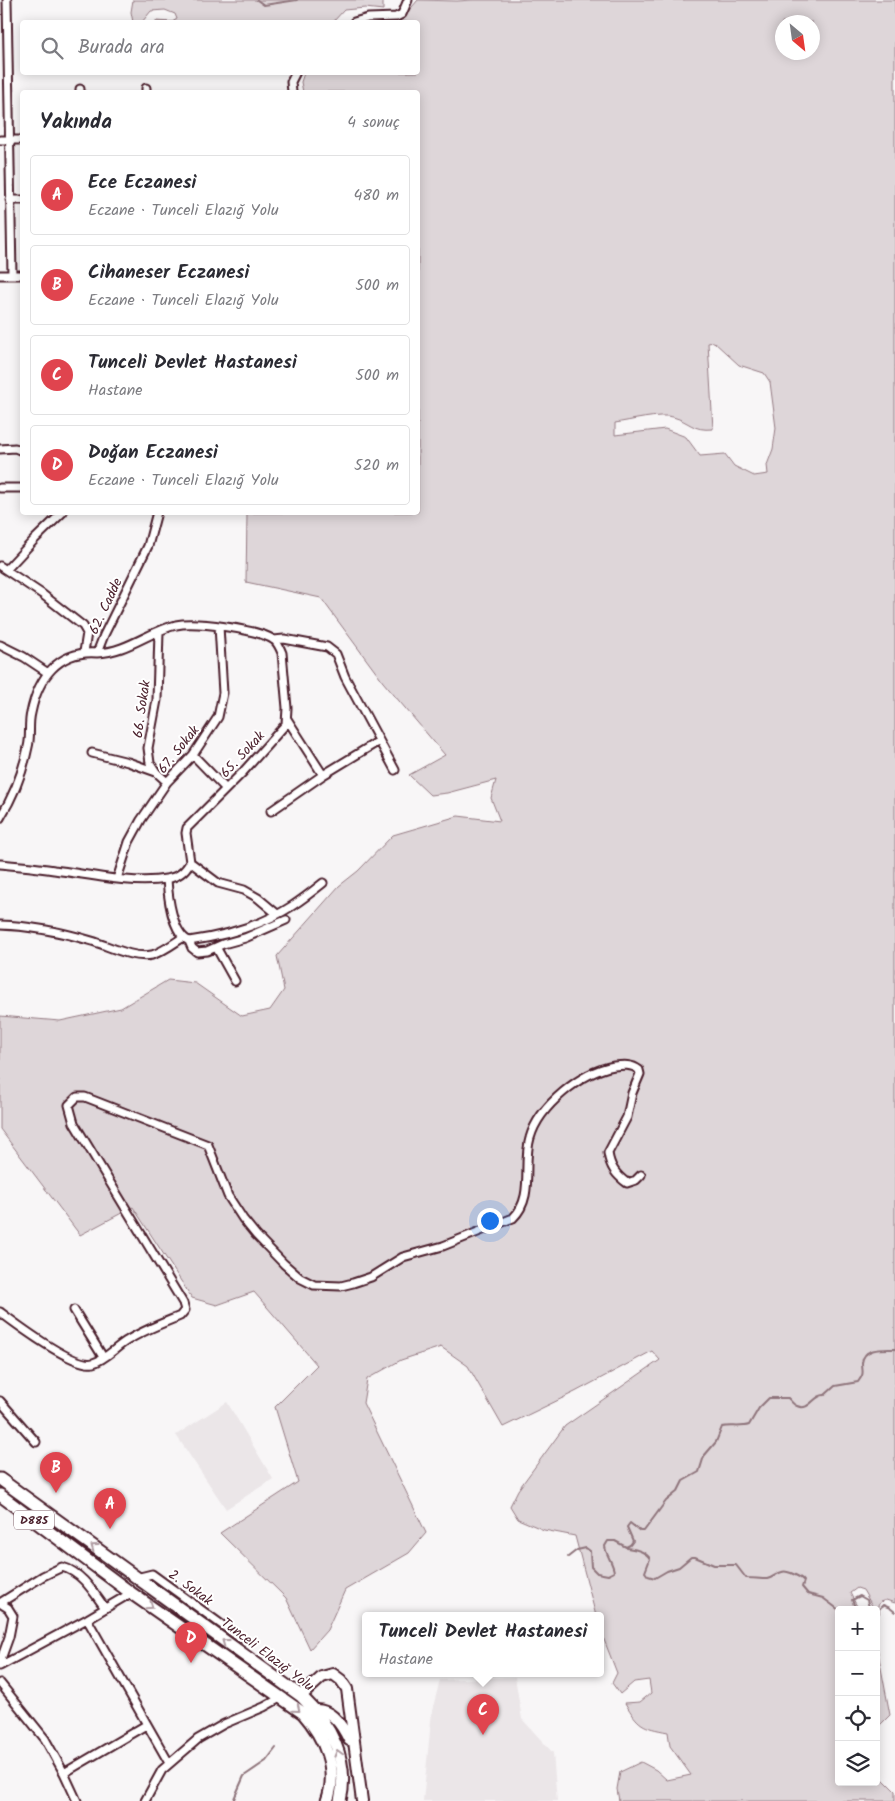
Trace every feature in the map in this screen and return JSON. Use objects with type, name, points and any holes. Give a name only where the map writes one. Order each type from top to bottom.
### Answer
[{"type":"main road","name":"Tunceli Elazığ Yolu","points":[[0,1479],[301,1696],[315,1710],[331,1733],[341,1760],[343,1785],[340,1801]]},
{"type":"main road","name":"Tunceli Elazığ Yolu","points":[[0,1494],[131,1593],[303,1713],[313,1724],[326,1749],[330,1762],[330,1794],[327,1801]]},
{"type":"street","points":[[7,0],[12,275]]},
{"type":"street","points":[[361,20],[396,17],[402,14],[408,0]]},
{"type":"street","points":[[292,90],[291,82],[294,75]]},
{"type":"street","points":[[0,140],[20,140]]},
{"type":"street","points":[[10,200],[20,200]]},
{"type":"street","points":[[0,275],[20,275]]},
{"type":"street","points":[[0,449],[15,448],[20,450]]},
{"type":"street","points":[[0,488],[20,488]]},
{"type":"street","points":[[60,515],[3,568],[42,594],[83,626],[87,633],[84,652]]},
{"type":"street","name":"62. Cadde","points":[[0,818],[15,789],[26,759],[29,744],[30,714],[36,696],[48,673],[64,659],[84,652],[97,653],[148,546],[156,515]]},
{"type":"street","points":[[97,653],[110,653],[176,625],[219,626],[261,634],[274,640],[279,645],[282,653],[287,718],[323,775]]},
{"type":"street","name":"67. Sokak","points":[[117,879],[129,842],[141,820],[167,782],[193,755],[220,712],[223,684],[219,626]]},
{"type":"street","name":"66. Sokak","points":[[159,632],[157,700],[148,748],[150,763],[156,772],[167,782]]},
{"type":"street","points":[[274,640],[284,639],[327,648],[336,654],[345,677],[395,770]]},
{"type":"street","points":[[0,645],[24,657],[48,673]]},
{"type":"street","name":"65. Sokak","points":[[190,862],[186,832],[188,828],[280,732],[286,724],[287,718]]},
{"type":"street","points":[[271,811],[323,775],[379,741]]},
{"type":"street","points":[[92,753],[128,762],[156,772]]},
{"type":"street","points":[[193,755],[226,789]]},
{"type":"street","points":[[0,864],[117,879],[167,879],[184,872],[190,862],[218,883],[244,890],[258,898],[277,914]]},
{"type":"street","points":[[167,879],[169,900],[186,940],[197,952],[207,951],[264,931],[286,920]]},
{"type":"street","points":[[0,925],[36,928],[93,942],[116,951],[151,955],[186,940],[235,932],[291,907],[323,883]]},
{"type":"street","points":[[216,947],[235,981]]},
{"type":"street","points":[[0,1312],[20,1328],[59,1352],[84,1364],[94,1363],[128,1339],[184,1314],[185,1307],[74,1122],[69,1105],[77,1097],[85,1097],[208,1145],[228,1196],[242,1219],[284,1264],[300,1278],[314,1285],[341,1286],[371,1277],[403,1257],[443,1246],[513,1218],[519,1213],[526,1193],[527,1149],[534,1127],[546,1110],[565,1091],[585,1077],[603,1068],[623,1065],[639,1070],[640,1074],[632,1093],[626,1117],[608,1153],[616,1174],[627,1183],[636,1180],[641,1175]]},
{"type":"street","points":[[74,1310],[104,1357]]},
{"type":"street","points":[[0,1400],[36,1442]]},
{"type":"street","points":[[0,1662],[9,1637],[13,1616],[8,1608],[0,1603],[43,1576],[62,1567],[73,1570],[106,1608]]},
{"type":"street","name":"2. Sokak","points":[[136,1578],[152,1574],[240,1638]]},
{"type":"street","points":[[0,1666],[131,1593]]},
{"type":"street","points":[[87,1618],[169,1763]]},
{"type":"street","points":[[301,1696],[322,1677],[333,1674],[341,1680],[347,1689],[349,1717],[362,1801]]},
{"type":"street","points":[[0,1683],[45,1739],[78,1801]]},
{"type":"street","points":[[146,1801],[162,1770],[198,1739],[224,1724],[264,1708],[282,1697]]},
{"type":"street","points":[[315,1710],[322,1710],[329,1714],[343,1728],[349,1741],[358,1801]]},
{"type":"street","points":[[64,1773],[146,1725]]},
{"type":"shaded area","points":[[133,0],[383,0],[383,10],[365,8],[344,10],[335,20],[175,20],[177,19],[175,14],[165,10],[151,11],[144,20],[133,20],[131,12]]},
{"type":"shaded area","points":[[418,0],[895,0],[895,1603],[886,1600],[880,1602],[878,1606],[872,1606],[863,1590],[857,1588],[850,1593],[857,1606],[835,1606],[835,1786],[880,1786],[880,1776],[895,1791],[895,1801],[619,1801],[617,1789],[620,1772],[641,1762],[656,1770],[667,1780],[691,1775],[670,1746],[668,1732],[652,1729],[642,1724],[634,1717],[625,1703],[640,1702],[651,1693],[649,1680],[634,1682],[620,1694],[612,1683],[617,1673],[604,1640],[604,1612],[595,1612],[575,1536],[544,1530],[518,1519],[510,1506],[518,1490],[565,1426],[660,1360],[652,1351],[575,1392],[503,1427],[468,1366],[441,1347],[401,1360],[367,1379],[363,1403],[426,1533],[409,1553],[345,1590],[327,1630],[310,1649],[286,1598],[220,1533],[298,1482],[275,1407],[317,1365],[254,1292],[217,1305],[192,1298],[133,1207],[80,1235],[0,1129],[0,1016],[60,1021],[121,1008],[168,980],[195,983],[242,1016],[270,1010],[284,990],[277,956],[339,886],[358,871],[393,835],[458,816],[500,821],[491,798],[496,780],[447,793],[430,795],[409,775],[445,755],[383,682],[321,598],[246,582],[247,515],[420,515],[420,90],[303,90],[301,82],[303,75],[420,75],[420,20],[401,20]],"holes":[[[714,342],[739,365],[764,373],[770,382],[776,428],[773,449],[767,465],[768,474],[754,476],[734,466],[725,454],[700,456],[686,437],[665,429],[615,435],[615,423],[660,416],[673,417],[700,429],[713,429],[708,343]]]},
{"type":"shaded area","points":[[227,1402],[273,1479],[226,1509],[176,1435]]},
{"type":"shaded area","points":[[880,1663],[890,1715],[880,1725]]},
{"type":"shaded area","points":[[515,1677],[522,1719],[553,1753],[557,1801],[423,1801],[432,1711],[440,1680]]},
{"type":"waterway","points":[[257,0],[264,5],[297,0]]},
{"type":"waterway","points":[[568,1557],[577,1550],[586,1548],[590,1551],[591,1567],[597,1573],[608,1575],[614,1572],[605,1546],[608,1541],[615,1541],[626,1547],[630,1545],[633,1541],[627,1527],[630,1523],[640,1531],[644,1531],[666,1501],[678,1491],[683,1481],[699,1472],[704,1456],[716,1442],[722,1427],[749,1425],[759,1408],[769,1398],[788,1398],[793,1404],[805,1407],[821,1395],[825,1395],[835,1386],[858,1382],[862,1374],[863,1358],[866,1354],[875,1350],[895,1349]]},
{"type":"waterway","points":[[627,1548],[640,1551],[648,1556],[650,1559],[645,1572],[648,1576],[655,1578],[679,1567],[691,1557],[695,1557],[714,1565],[736,1565],[746,1578],[767,1579],[778,1573],[790,1573],[804,1581],[802,1587],[808,1594],[823,1598],[835,1607]]},
{"type":"waterway","points":[[854,1606],[852,1600],[860,1596],[867,1600],[869,1606]]},
{"type":"waterway","points":[[880,1608],[883,1605],[895,1612]]},
{"type":"waterway","points":[[233,1801],[244,1776],[266,1761],[276,1748]]},
{"type":"place","name":"Cihaneser Eczanesi","points":[[56,1493]]},
{"type":"place","name":"Ece Eczanesi","points":[[110,1529]]},
{"type":"place","name":"Doğan Eczanesi","points":[[191,1663]]},
{"type":"place","name":"Tunceli Devlet Hastanesi","points":[[483,1735]]}]
